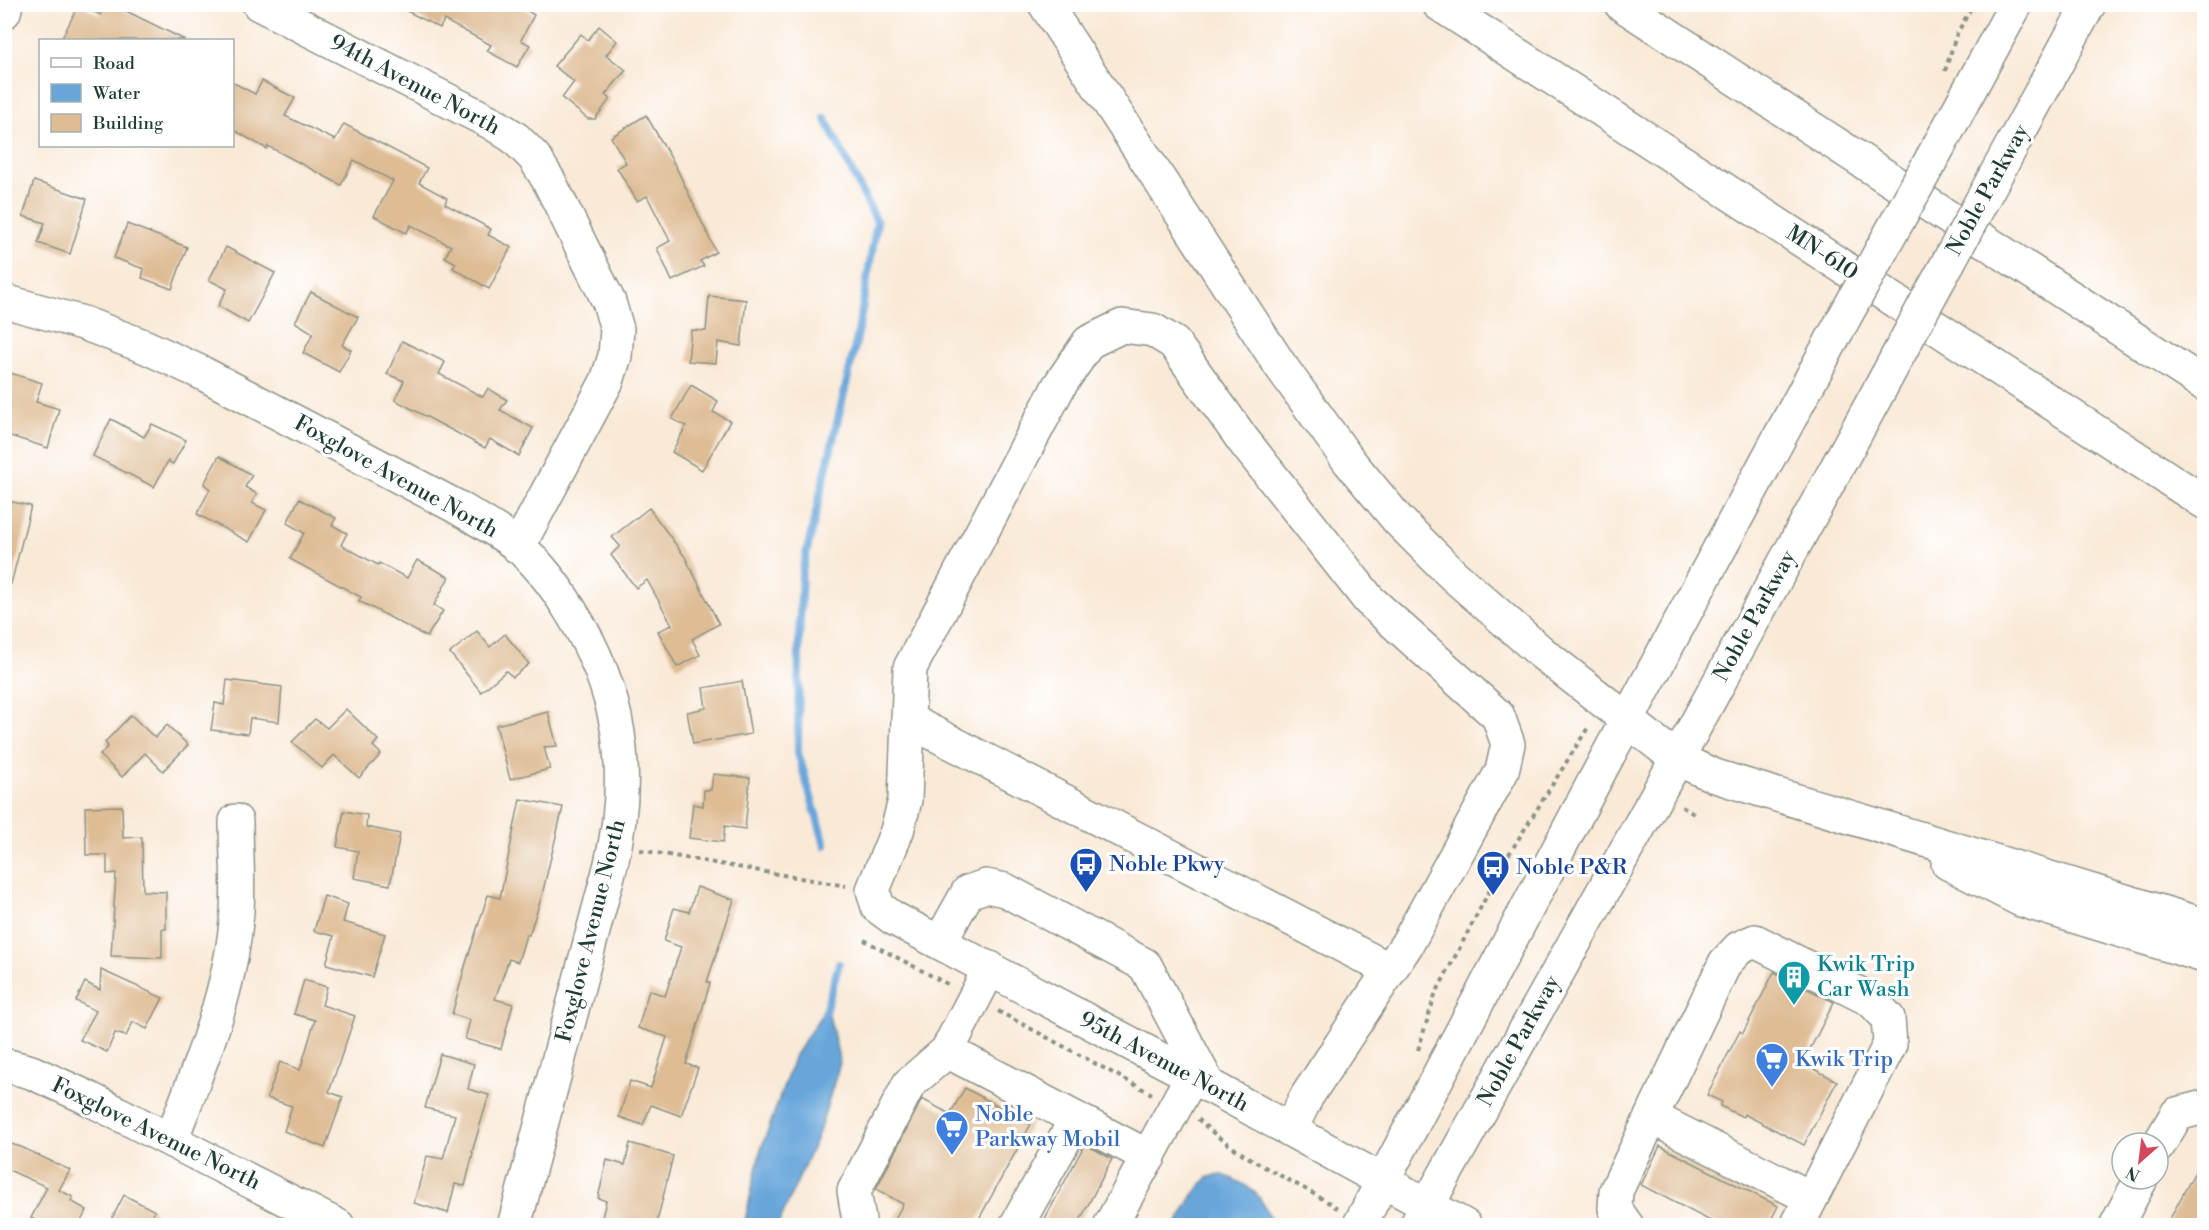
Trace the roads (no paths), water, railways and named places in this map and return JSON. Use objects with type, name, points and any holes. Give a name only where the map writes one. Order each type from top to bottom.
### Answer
[{"type":"main road","points":[[4,12],[6,4]]},
{"type":"main road","name":"94th Avenue North","points":[[259,4],[492,123],[515,138],[534,157],[549,181],[609,302],[617,329],[615,356],[607,381],[518,547]]},
{"type":"main road","points":[[1046,4],[1280,365],[1349,461],[1398,520],[1460,582],[1542,653],[1677,759],[1715,776],[2205,925]]},
{"type":"main road","name":"MN-610","points":[[1439,4],[2205,502]]},
{"type":"main road","points":[[1621,4],[2205,384]]},
{"type":"main road","points":[[1347,1216],[1383,1181],[1627,720],[2016,4]]},
{"type":"main road","name":"Noble Parkway","points":[[1422,1215],[1677,759],[2089,4]]},
{"type":"main road","name":"Foxglove Avenue North","points":[[4,301],[83,323],[146,347],[202,373],[490,526],[518,547],[541,570],[588,638],[610,692],[616,719],[621,775],[621,805],[616,846],[514,1226]]},
{"type":"main road","points":[[1290,1130],[1307,1096],[1390,970],[1407,944],[1502,771],[1508,744],[1498,716],[1369,600],[1243,440],[1174,343],[1154,330],[1122,326],[1089,342],[1059,386],[910,668],[908,720],[1390,970]]},
{"type":"main road","name":"95th Avenue North","points":[[908,720],[905,800],[897,831],[873,890],[878,907],[892,918],[1201,1081],[1383,1181],[1422,1215],[1465,1226]]},
{"type":"main road","points":[[171,1140],[209,1037],[233,950],[237,919],[236,821]]},
{"type":"main road","points":[[1896,831],[1932,855],[2021,900],[2205,956]]},
{"type":"main road","points":[[940,942],[968,892],[986,886],[1005,890],[1145,965],[1201,1081],[1176,1106],[1110,1226]]},
{"type":"main road","points":[[1627,1226],[1615,1209],[1616,1191],[1651,1117],[1725,963],[1739,948],[1755,941],[1871,1000],[1888,1017],[1890,1044],[1804,1212],[1651,1117]]},
{"type":"main road","points":[[860,1226],[854,1191],[909,1084],[947,1051],[990,968]]},
{"type":"main road","points":[[947,1051],[1149,1157]]},
{"type":"main road","name":"Foxglove Avenue North","points":[[4,1065],[31,1072],[84,1096],[338,1226]]},
{"type":"main road","points":[[2167,1131],[2177,1114],[2200,1108],[2205,1109]]},
{"type":"main road","points":[[1016,1226],[1076,1119]]},
{"type":"main road","points":[[2116,1226],[2135,1191]]},
{"type":"water","points":[[827,1006],[840,1063],[818,1135],[778,1225],[744,1225],[760,1152],[795,1055]]},
{"type":"water","points":[[1223,1175],[1255,1193],[1273,1225],[1176,1225],[1193,1195],[1208,1177]]},
{"type":"waterway","points":[[825,118],[877,222],[857,338],[802,572],[798,753],[825,845]]},
{"type":"waterway","points":[[824,1016],[839,964]]},
{"type":"place","name":"Noble Pkwy","points":[[1086,893]]},
{"type":"place","name":"Noble P&R","points":[[1493,896]]},
{"type":"place","name":"Kwik Trip Car Wash","points":[[1794,1006]]},
{"type":"place","name":"Kwik Trip","points":[[1772,1088]]},
{"type":"place","name":"Noble Parkway Mobil","points":[[952,1156]]}]
